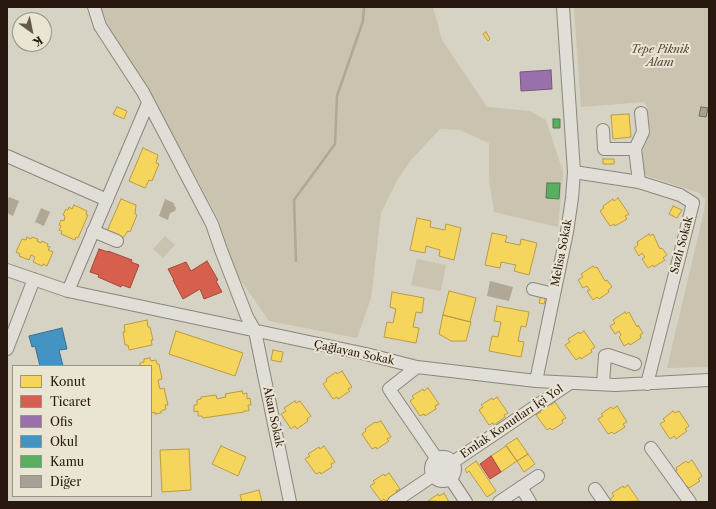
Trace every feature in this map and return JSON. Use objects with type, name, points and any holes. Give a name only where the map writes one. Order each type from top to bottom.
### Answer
[{"type":"street","name":"Akan Sokak","points":[[94,7],[100,26],[143,92],[212,224],[247,317],[255,331],[290,502]]},
{"type":"street","name":"Melisa Sokak","points":[[536,381],[567,232],[574,172],[563,7]]},
{"type":"street","name":"Melisa Sokak","points":[[568,7],[574,104],[570,123]]},
{"type":"street","points":[[68,291],[148,103]]},
{"type":"street","points":[[639,182],[635,149],[643,132],[641,113]]},
{"type":"street","points":[[603,130],[604,149],[635,149]]},
{"type":"street","points":[[7,156],[107,200]]},
{"type":"street","name":"Sazlı Sokak","points":[[574,172],[639,182],[680,195],[693,203],[682,231],[647,384]]},
{"type":"street","points":[[94,231],[117,241]]},
{"type":"street","name":"Çağlayan Sokak","points":[[7,270],[68,291],[366,354],[418,367],[536,381],[570,383],[647,384],[709,380]]},
{"type":"street","points":[[7,349],[34,280]]},
{"type":"street","points":[[533,289],[554,294]]},
{"type":"street","points":[[603,384],[605,356],[608,355],[635,364]]},
{"type":"street","points":[[418,367],[390,391],[437,459],[432,464],[433,475],[441,480],[450,478],[466,502]]},
{"type":"street","name":"Emlak Konutları İçi Yol","points":[[394,502],[570,383]]},
{"type":"street","points":[[651,448],[690,502]]},
{"type":"street","name":"Emlak Konutları İçi Yol","points":[[437,459],[444,456],[451,459],[455,471],[450,478]]},
{"type":"street","points":[[498,502],[538,476]]},
{"type":"street","points":[[521,487],[530,502]]},
{"type":"street","points":[[595,489],[604,502]]},
{"type":"green space","points":[[99,7],[433,7],[442,40],[487,107],[530,111],[546,120],[563,172],[558,227],[494,212],[489,180],[489,143],[460,130],[440,129],[411,160],[398,179],[381,213],[371,298],[357,338],[269,321],[233,269],[218,218],[154,100],[103,24]]},
{"type":"green space","name":"Tepe Piknik Alanı","points":[[574,7],[709,7],[709,367],[667,368],[704,211],[705,199],[699,193],[639,173],[642,152],[649,135],[647,107],[644,102],[581,107]]},
{"type":"green space","points":[[165,236],[175,245],[163,258],[153,249]]},
{"type":"green space","points":[[417,259],[446,265],[441,291],[411,285]]},
{"type":"shaded area","points":[[9,197],[19,201],[13,216],[7,213],[7,201]]},
{"type":"shaded area","points":[[165,199],[174,203],[176,208],[175,211],[170,213],[168,220],[159,216]]},
{"type":"shaded area","points":[[41,208],[50,212],[44,226],[35,222]]},
{"type":"shaded area","points":[[490,281],[513,287],[509,301],[487,296]]},
{"type":"building: Konut","points":[[486,32],[490,39],[488,41],[483,34]]},
{"type":"building: Konut","points":[[117,107],[127,111],[124,119],[113,114]]},
{"type":"building: Konut","points":[[629,114],[631,137],[613,139],[611,115]]},
{"type":"building: Konut","points":[[143,148],[158,155],[156,163],[159,164],[152,181],[149,180],[145,188],[129,181]]},
{"type":"building: Konut","points":[[603,159],[614,159],[614,164],[603,164]]},
{"type":"building: Konut","points":[[618,198],[629,214],[625,216],[627,219],[615,226],[614,224],[610,226],[600,211],[604,208],[603,206],[613,199],[614,201]]},
{"type":"building: Konut","points":[[121,199],[136,205],[135,214],[137,215],[130,232],[128,231],[123,238],[107,231]]},
{"type":"building: Konut","points":[[74,205],[87,211],[86,215],[88,215],[78,238],[76,237],[75,240],[61,234],[62,231],[59,230],[61,220],[64,221],[65,216],[63,215],[66,209],[68,210],[69,207],[72,209]]},
{"type":"building: Konut","points":[[673,206],[682,210],[677,218],[669,214]]},
{"type":"building: Konut","points":[[417,218],[431,221],[430,227],[445,230],[446,224],[461,228],[454,260],[439,256],[440,250],[426,246],[425,253],[410,250]]},
{"type":"building: Konut","points":[[492,233],[507,236],[505,242],[520,245],[521,239],[537,243],[529,275],[514,271],[516,265],[501,262],[500,268],[485,265]]},
{"type":"building: Konut","points":[[649,234],[650,236],[653,234],[660,249],[662,248],[667,255],[663,258],[665,260],[654,267],[653,265],[648,268],[642,259],[645,257],[642,253],[639,256],[634,248],[638,245],[637,242]]},
{"type":"building: Konut","points":[[27,237],[31,239],[32,237],[38,239],[37,241],[41,243],[42,241],[48,244],[47,246],[50,247],[48,250],[53,252],[47,266],[43,264],[42,266],[33,262],[35,257],[31,255],[29,260],[19,256],[20,254],[16,252],[22,239],[26,240]]},
{"type":"building: Konut","points":[[593,266],[595,268],[597,267],[605,281],[607,280],[612,287],[608,290],[609,292],[599,299],[597,297],[593,300],[587,291],[590,290],[587,286],[583,288],[578,280],[583,277],[581,274]]},
{"type":"building: Konut","points":[[543,287],[548,289],[544,304],[539,303]]},
{"type":"building: Konut","points":[[449,291],[476,298],[470,322],[443,315]]},
{"type":"building: Konut","points":[[392,292],[424,298],[422,313],[416,312],[413,327],[419,328],[416,343],[384,337],[387,322],[393,323],[396,309],[390,307]]},
{"type":"building: Konut","points":[[497,306],[529,312],[526,327],[521,326],[518,341],[524,342],[521,357],[489,351],[492,336],[498,337],[501,322],[494,321]]},
{"type":"building: Konut","points":[[625,312],[626,314],[629,312],[637,327],[638,325],[643,333],[640,335],[641,338],[630,345],[629,343],[624,346],[619,337],[621,335],[619,331],[615,334],[610,326],[615,323],[613,320]]},
{"type":"building: Konut","points":[[443,315],[471,322],[466,341],[451,341],[439,334]]},
{"type":"building: Konut","points":[[147,320],[153,340],[151,340],[152,345],[129,350],[128,345],[125,345],[123,332],[125,332],[124,325]]},
{"type":"building: Konut","points":[[176,331],[243,353],[235,376],[169,354]]},
{"type":"building: Konut","points":[[584,331],[595,347],[591,350],[592,352],[581,359],[580,357],[576,360],[565,345],[570,342],[568,339],[579,332],[580,334]]},
{"type":"building: Konut","points":[[273,350],[283,352],[281,362],[271,360]]},
{"type":"building: Konut","points":[[150,358],[151,361],[156,360],[157,364],[159,364],[162,379],[158,380],[159,385],[160,389],[164,388],[168,405],[165,405],[166,409],[161,411],[161,413],[152,413],[152,365],[140,365],[140,363],[144,362],[144,359]]},
{"type":"building: Konut","points":[[342,371],[352,387],[348,389],[350,391],[338,399],[337,397],[333,399],[323,384],[327,381],[326,379],[336,372],[337,374]]},
{"type":"building: Konut","points":[[428,388],[439,404],[435,406],[436,409],[425,416],[424,414],[420,416],[410,401],[414,398],[412,396],[423,389],[424,391]]},
{"type":"building: Konut","points":[[242,391],[243,394],[247,393],[247,399],[250,398],[251,405],[248,405],[249,411],[203,418],[202,416],[198,416],[198,411],[194,412],[194,405],[197,405],[197,400],[201,399],[201,397],[216,395],[217,399],[226,397],[225,394]]},
{"type":"building: Konut","points":[[497,397],[508,413],[494,425],[493,423],[489,425],[479,410],[483,407],[481,405],[492,398],[493,400]]},
{"type":"building: Konut","points":[[295,401],[296,403],[300,401],[311,416],[307,419],[308,421],[297,429],[295,426],[291,429],[281,414],[286,411],[284,408]]},
{"type":"building: Konut","points":[[555,402],[566,418],[562,420],[563,423],[552,430],[550,428],[547,430],[536,415],[541,412],[539,410],[550,403],[551,405]]},
{"type":"building: Konut","points":[[617,406],[627,422],[623,424],[625,427],[614,434],[612,432],[608,434],[598,419],[603,416],[601,414],[611,407],[613,409]]},
{"type":"building: Konut","points":[[673,411],[675,413],[679,411],[689,426],[685,429],[687,431],[676,439],[674,436],[670,439],[660,424],[665,421],[663,419]]},
{"type":"building: Konut","points":[[381,421],[391,437],[387,439],[389,441],[377,449],[376,447],[372,449],[362,434],[366,431],[365,429],[375,422]]},
{"type":"building: Konut","points":[[517,438],[528,454],[517,461],[506,445]]},
{"type":"building: Konut","points":[[221,446],[246,457],[238,476],[212,464]]},
{"type":"building: Konut","points":[[324,446],[335,462],[331,464],[332,467],[321,474],[320,472],[316,474],[305,459],[310,456],[308,454],[319,447],[320,449]]},
{"type":"building: Konut","points":[[506,446],[517,461],[501,472],[491,456]]},
{"type":"building: Konut","points":[[189,449],[191,490],[162,492],[160,450]]},
{"type":"building: Konut","points":[[528,454],[535,464],[524,472],[517,461]]},
{"type":"building: Konut","points":[[692,460],[702,476],[698,479],[700,481],[689,488],[687,486],[683,488],[673,473],[677,470],[676,468],[686,461],[688,463]]},
{"type":"building: Konut","points":[[476,461],[496,491],[487,497],[469,471],[467,473],[465,469]]},
{"type":"building: Konut","points":[[389,473],[400,489],[386,501],[384,499],[381,501],[370,486],[375,483],[373,481],[384,474],[385,476]]},
{"type":"building: Konut","points":[[628,485],[639,501],[612,502],[610,499],[614,496],[612,493],[623,486],[624,488]]},
{"type":"building: Konut","points":[[259,490],[262,502],[242,502],[240,495]]},
{"type":"building: Konut","points":[[444,493],[449,502],[428,501],[438,494],[439,496]]},
{"type":"building: Ticaret","points":[[99,249],[132,260],[131,262],[139,265],[130,288],[122,285],[121,287],[98,277],[99,275],[90,272]]},
{"type":"building: Ticaret","points":[[207,261],[218,280],[216,281],[222,292],[204,299],[200,289],[183,299],[168,269],[186,262],[191,271]]},
{"type":"building: Ticaret","points":[[491,456],[501,472],[490,479],[480,464]]},
{"type":"building: Ofis","points":[[551,70],[552,89],[521,91],[520,72]]},
{"type":"building: Okul","points":[[62,328],[67,349],[59,350],[63,365],[40,365],[35,346],[32,347],[29,336]]},
{"type":"building: Kamu","points":[[553,119],[560,119],[560,128],[553,128]]},
{"type":"building: Kamu","points":[[547,183],[560,183],[559,199],[546,198]]},
{"type":"building: Diğer","points":[[701,107],[708,108],[706,117],[699,116]]},
{"type":"waterway","points":[[296,261],[294,200],[335,144],[337,96],[363,21],[364,7]]}]
